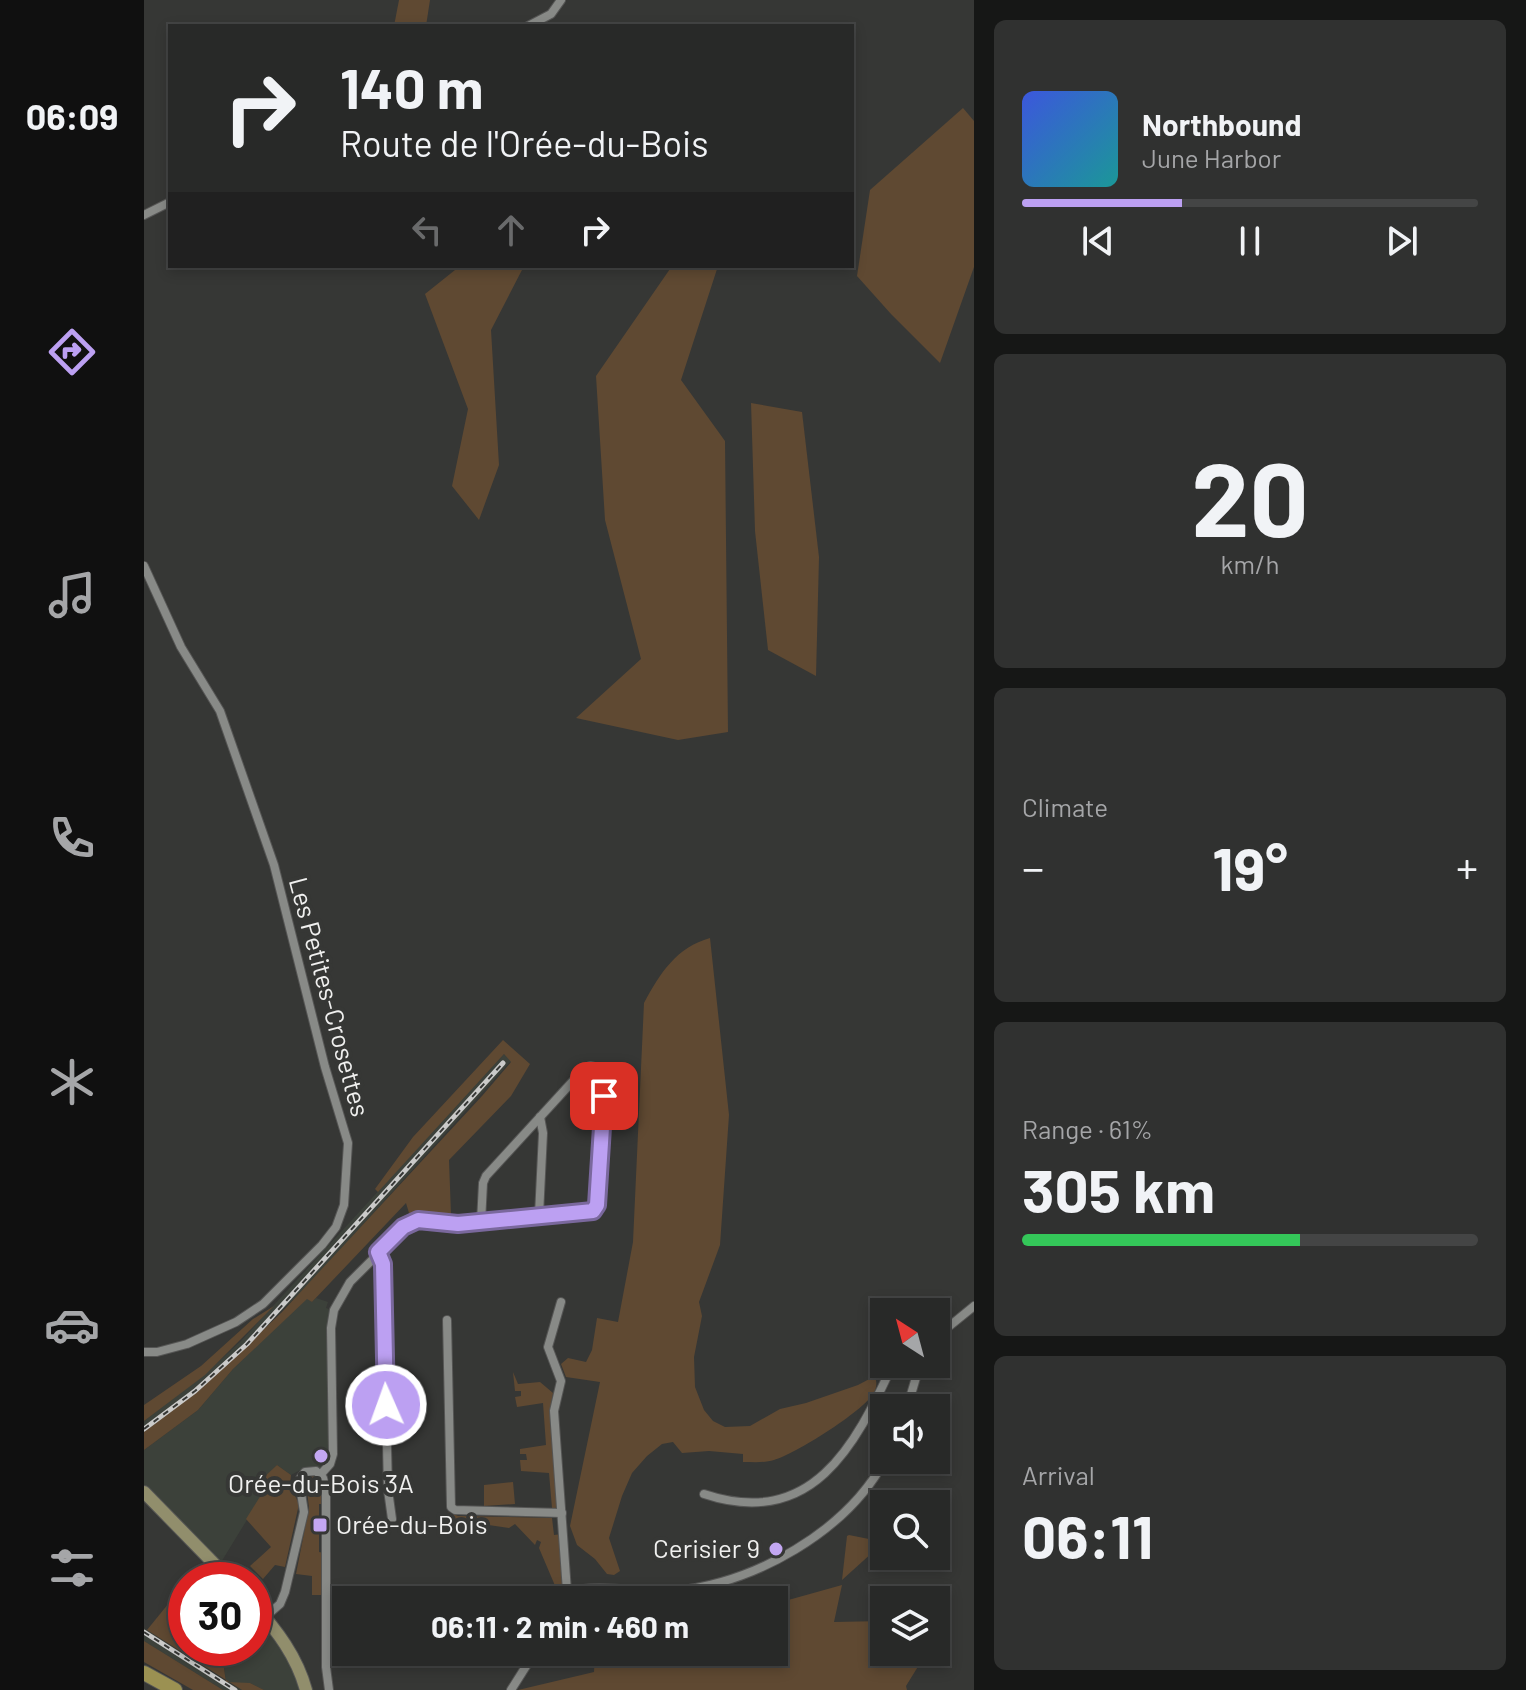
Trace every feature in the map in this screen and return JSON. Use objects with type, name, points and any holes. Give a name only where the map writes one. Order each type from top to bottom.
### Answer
[{"type":"main road","points":[[144,1492],[212,1562]]},
{"type":"main road","points":[[272,1626],[298,1666],[306,1690]]},
{"type":"main road","points":[[144,1673],[175,1690]]},
{"type":"street","points":[[532,24],[551,14],[561,0]]},
{"type":"street","points":[[144,215],[168,203]]},
{"type":"street","name":"Les Petites-Crosettes","points":[[144,566],[181,647],[220,711],[274,865],[325,1067],[348,1143],[344,1205],[336,1227],[322,1245],[263,1304],[243,1318],[187,1344],[144,1352]]},
{"type":"street","points":[[321,1474],[330,1464],[333,1454],[332,1315],[343,1291],[403,1227],[414,1221],[453,1225],[589,1212],[597,1207],[603,1072],[594,1066],[585,1068],[484,1179],[481,1222]]},
{"type":"street","points":[[539,1215],[543,1133],[540,1117]]},
{"type":"street","points":[[378,1252],[383,1264],[388,1490],[392,1519]]},
{"type":"street","points":[[561,1302],[548,1347],[561,1381],[554,1411],[567,1586]]},
{"type":"street","points":[[950,1326],[974,1306]]},
{"type":"street","points":[[447,1320],[451,1507],[455,1510],[562,1513]]},
{"type":"street","points":[[704,1494],[751,1502],[791,1494],[815,1482],[829,1472],[857,1437],[886,1378]]},
{"type":"street","points":[[272,1611],[280,1604],[285,1592],[304,1512],[298,1485],[300,1477],[311,1470],[321,1474],[326,1489],[326,1667],[329,1690]]},
{"type":"street","points":[[702,1586],[719,1583],[758,1567],[826,1528],[858,1499],[878,1474]]},
{"type":"street","points":[[511,1690],[526,1666]]},
{"type":"shaded area","points":[[399,0],[430,0],[426,24],[394,24]]},
{"type":"shaded area","points":[[963,108],[974,121],[974,267],[940,363],[857,276],[870,190]]},
{"type":"shaded area","points":[[458,268],[523,268],[491,330],[499,465],[479,520],[452,486],[468,409],[425,294]]},
{"type":"shaded area","points":[[671,268],[717,268],[681,380],[725,441],[728,732],[678,740],[576,718],[641,659],[605,520],[596,376]]},
{"type":"shaded area","points":[[751,403],[802,412],[819,557],[816,676],[768,650],[755,531]]},
{"type":"shaded area","points":[[710,938],[729,1115],[720,1245],[699,1302],[702,1316],[694,1357],[695,1387],[704,1410],[713,1421],[725,1427],[750,1426],[780,1409],[806,1403],[871,1378],[875,1378],[876,1388],[866,1402],[827,1432],[797,1450],[770,1461],[743,1462],[743,1454],[709,1451],[682,1453],[673,1442],[662,1444],[632,1473],[622,1496],[609,1538],[620,1571],[614,1575],[607,1574],[595,1559],[577,1545],[570,1526],[600,1382],[566,1377],[561,1364],[568,1358],[586,1362],[592,1350],[597,1318],[618,1322],[633,1242],[644,1003],[671,963],[698,942]]},
{"type":"shaded area","points":[[503,1040],[530,1064],[511,1096],[449,1160],[451,1215],[409,1213],[406,1203],[312,1302],[307,1299],[233,1369],[198,1410],[144,1450],[144,1432],[207,1383],[282,1312],[482,1096],[511,1062],[504,1054],[378,1192],[375,1189],[413,1137]]},
{"type":"shaded area","points":[[504,1054],[511,1061],[309,1284],[207,1383],[144,1432],[144,1421],[204,1375],[241,1341]]},
{"type":"shaded area","points":[[307,1298],[312,1302],[316,1298],[328,1302],[326,1308],[331,1310],[332,1454],[320,1471],[304,1468],[291,1475],[277,1465],[262,1480],[267,1487],[221,1562],[217,1562],[183,1539],[144,1485],[144,1450],[198,1410],[233,1369]]},
{"type":"shaded area","points":[[274,1306],[205,1375],[144,1421],[144,1405],[201,1366],[253,1319]]},
{"type":"shaded area","points":[[513,1372],[518,1384],[540,1382],[553,1393],[551,1404],[559,1508],[552,1508],[549,1473],[521,1471],[520,1460],[527,1460],[526,1454],[520,1454],[520,1449],[546,1445],[543,1403],[517,1407],[515,1397],[521,1396],[521,1391],[515,1391]]},
{"type":"shaded area","points":[[277,1465],[291,1475],[290,1485],[299,1504],[285,1567],[275,1565],[272,1568],[272,1562],[254,1562],[271,1547],[246,1519],[266,1487],[261,1480]]},
{"type":"shaded area","points":[[316,1476],[323,1504],[319,1504],[319,1552],[324,1553],[323,1595],[312,1595],[312,1576],[296,1574],[309,1508],[306,1482],[309,1477]]},
{"type":"shaded area","points":[[513,1482],[515,1504],[484,1506],[484,1485]]},
{"type":"shaded area","points":[[441,1513],[552,1518],[554,1535],[562,1534],[562,1586],[555,1586],[539,1548],[541,1542],[537,1540],[535,1545],[515,1524],[509,1528],[441,1518]]},
{"type":"shaded area","points":[[847,1536],[870,1539],[870,1555],[842,1580]]},
{"type":"shaded area","points":[[842,1585],[834,1622],[870,1621],[870,1666],[918,1666],[906,1686],[907,1690],[518,1690],[594,1672],[594,1666],[788,1666],[788,1600]]},
{"type":"shaded area","points":[[168,1604],[168,1643],[147,1630]]},
{"type":"shaded area","points":[[272,1618],[295,1648],[314,1690],[264,1690],[250,1683],[229,1683],[242,1690],[223,1690],[184,1666],[203,1666],[226,1681],[224,1666],[272,1666]]},
{"type":"shaded area","points":[[144,1628],[168,1644],[168,1656],[144,1641]]},
{"type":"shaded area","points":[[144,1641],[168,1656],[168,1666],[184,1666],[223,1690],[193,1690],[144,1662]]},
{"type":"shaded area","points":[[204,1666],[224,1666],[226,1680]]},
{"type":"shaded area","points":[[230,1682],[250,1683],[264,1690],[242,1690]]},
{"type":"railway","points":[[144,1429],[195,1391],[247,1344],[503,1063]]},
{"type":"railway","points":[[144,1632],[235,1690]]},
{"type":"place","name":"Orée-du-Bois 3A","points":[[321,1456]]},
{"type":"place","name":"Orée-du-Bois","points":[[320,1525]]},
{"type":"place","name":"Cerisier 9","points":[[776,1549]]},
{"type":"route","points":[[386,1405],[383,1264],[378,1252],[403,1227],[418,1220],[458,1224],[593,1211],[597,1205],[604,1096]]}]
